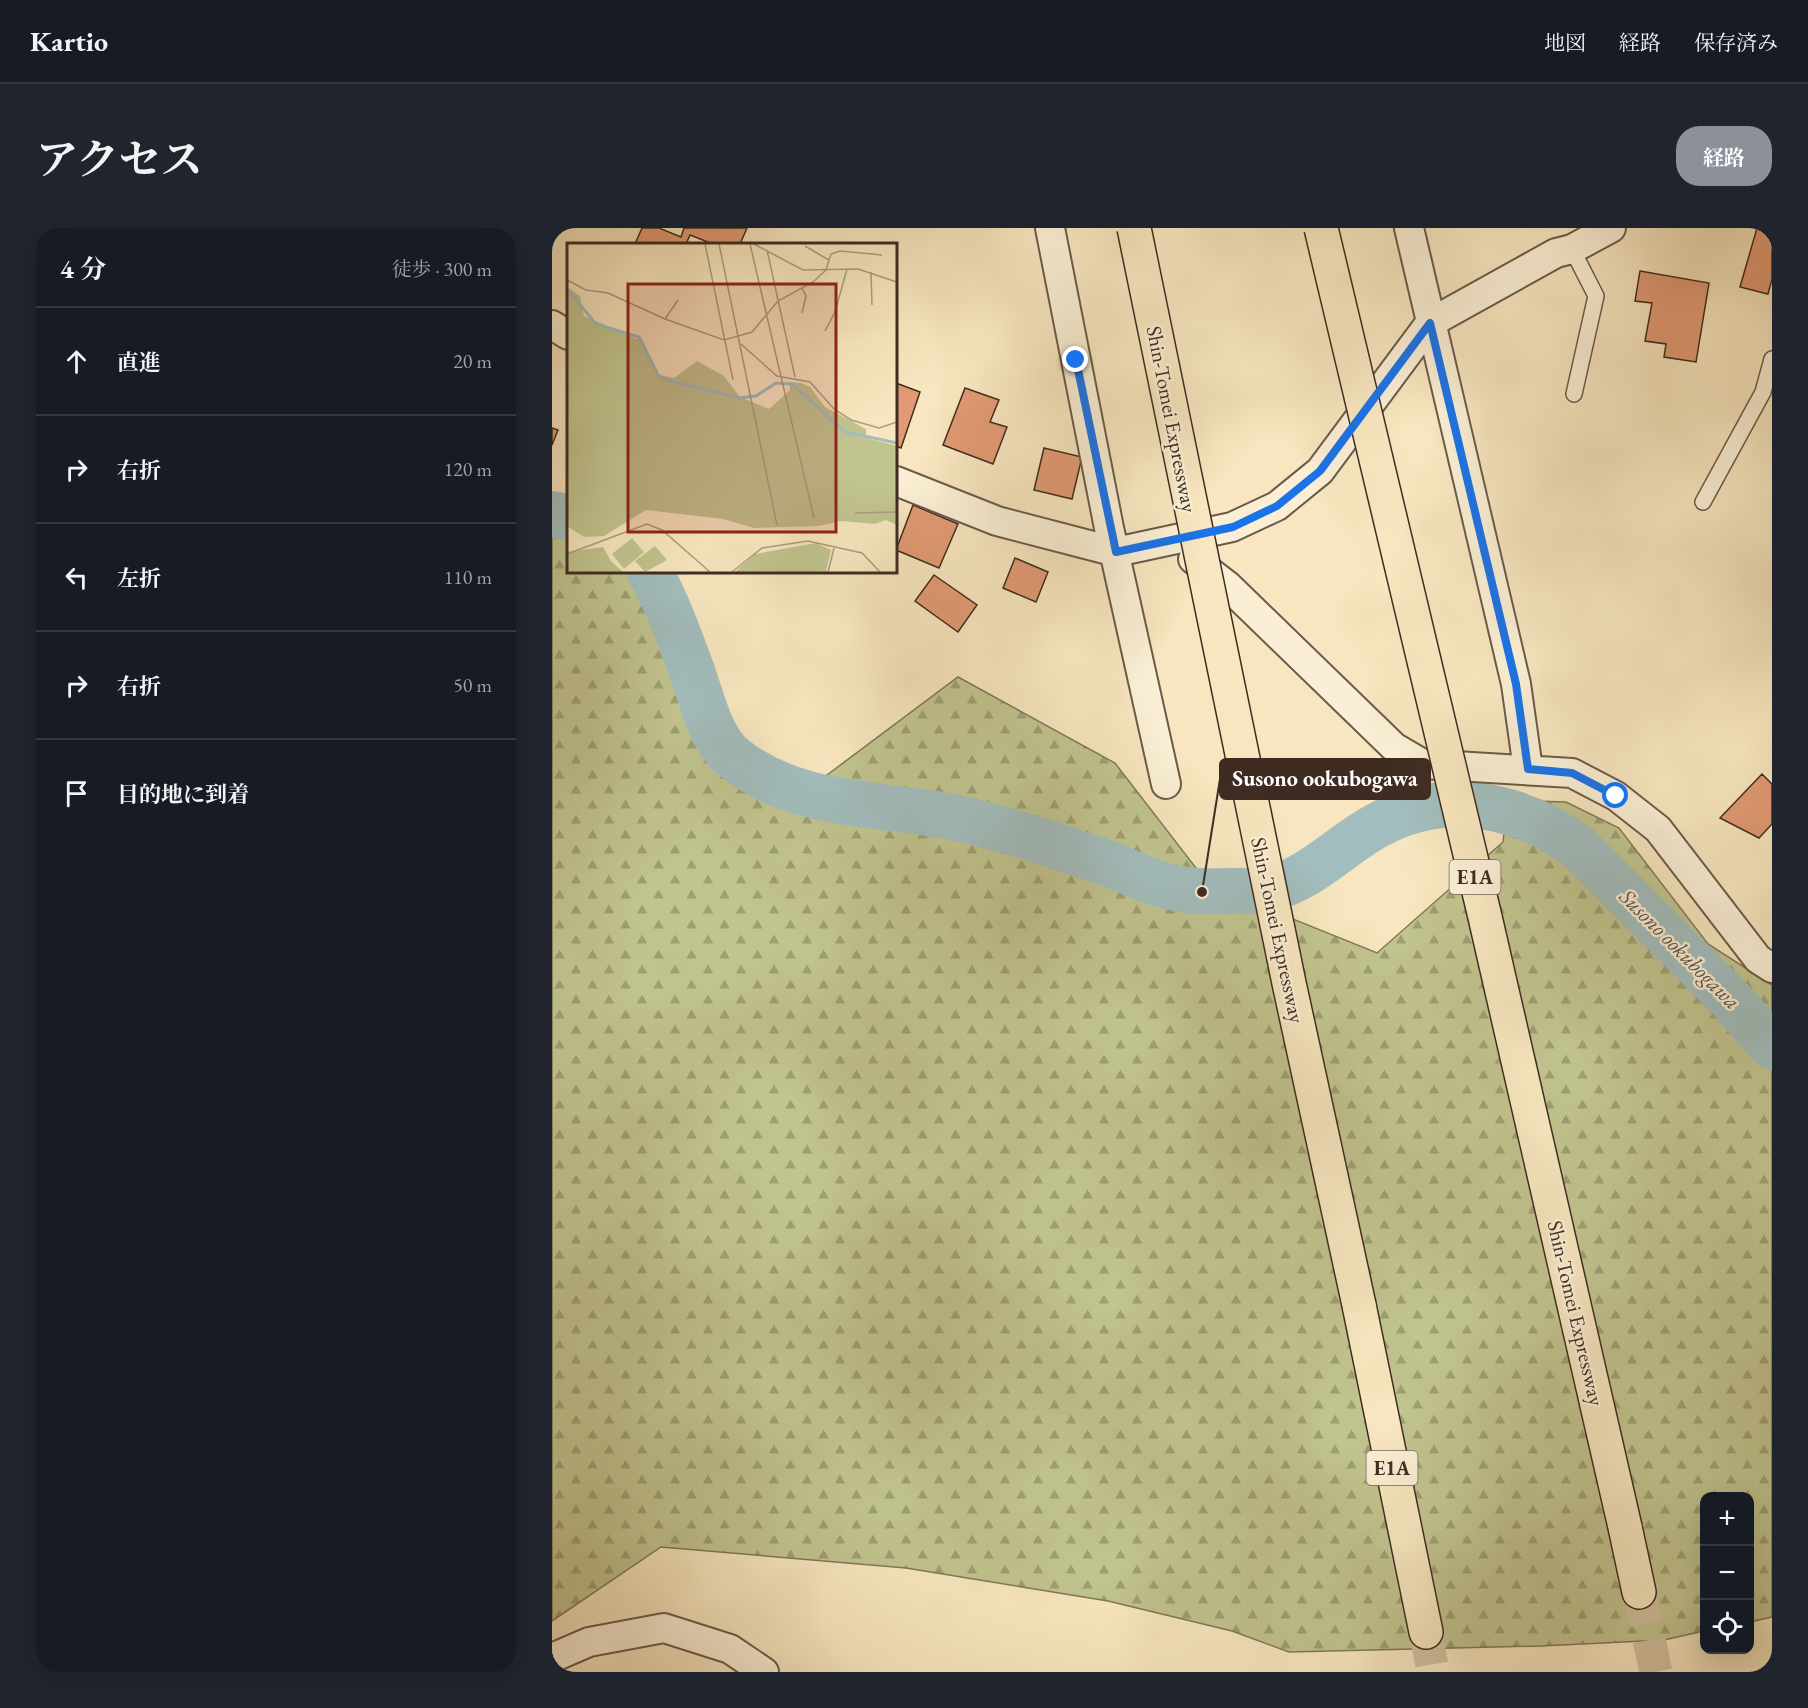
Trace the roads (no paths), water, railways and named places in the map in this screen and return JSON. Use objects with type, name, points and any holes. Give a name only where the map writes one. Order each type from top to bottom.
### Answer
[{"type":"highway","name":"Shin-Tomei Expressway","points":[[1134,228],[1289,983],[1359,1305],[1426,1632]]},
{"type":"highway","name":"Shin-Tomei Expressway","points":[[1321,228],[1482,905],[1639,1592]]},
{"type":"street","points":[[1050,228],[1166,784]]},
{"type":"street","points":[[1409,228],[1516,684],[1528,769]]},
{"type":"street","points":[[897,481],[997,521],[1116,552],[1233,527],[1277,506],[1320,471],[1430,323],[1556,253],[1572,249],[1611,228]]},
{"type":"street","points":[[552,325],[567,334]]},
{"type":"street","points":[[1170,542],[1228,586],[1394,747],[1423,764],[1572,773],[1616,796],[1658,829],[1758,959],[1772,968]]},
{"type":"street","points":[[552,1658],[589,1642],[664,1628],[730,1649],[764,1672]]},
{"type":"lane","points":[[1572,249],[1596,296],[1574,394]]},
{"type":"lane","points":[[1703,502],[1763,392],[1772,359]]},
{"type":"waterway","name":"Susono ookubogawa","points":[[552,514],[567,517]]},
{"type":"waterway","name":"Susono ookubogawa","points":[[650,573],[673,622],[708,719],[719,741],[734,758],[759,775],[785,787],[841,801],[975,822],[1065,849],[1163,885],[1208,891],[1260,891],[1284,884],[1312,870],[1378,825],[1403,814],[1429,807],[1456,804],[1482,806],[1508,812],[1533,821],[1580,849],[1732,1001],[1772,1047]]},
{"type":"tunnel","points":[[1639,1592],[1656,1672]]},
{"type":"tunnel","points":[[1426,1632],[1433,1672]]},
{"type":"place","name":"Susono ookubogawa","points":[[1202,892]]}]
